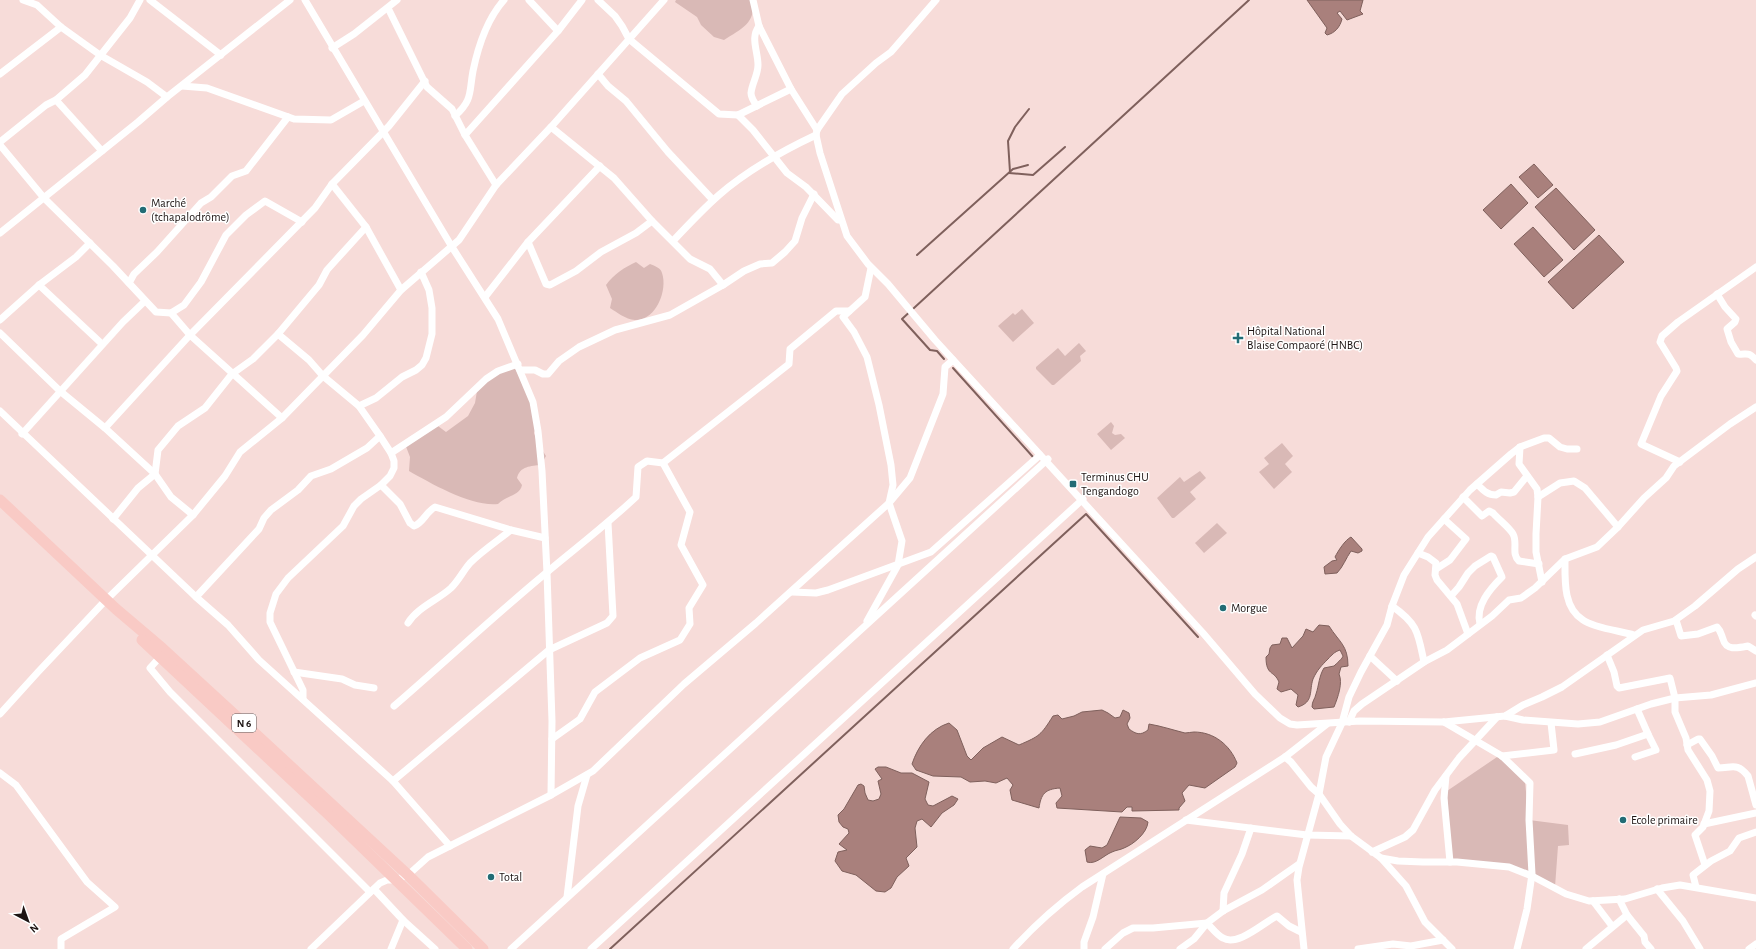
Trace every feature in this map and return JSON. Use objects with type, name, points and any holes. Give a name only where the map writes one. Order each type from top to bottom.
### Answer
[{"type":"main road","name":"N 6","points":[[0,500],[160,657],[328,814],[467,949]]},
{"type":"main road","name":"N 6","points":[[0,508],[241,720],[408,875],[483,949]]},
{"type":"street","points":[[23,0],[37,5],[61,27],[100,55],[148,82],[167,97]]},
{"type":"street","points":[[140,0],[130,18],[85,75],[56,100],[46,105],[0,146],[44,198],[90,243],[156,312],[171,313],[184,305],[201,282],[226,235],[246,215],[265,201],[302,222]]},
{"type":"street","points":[[150,0],[221,55]]},
{"type":"street","points":[[0,233],[167,97],[290,0]]},
{"type":"street","points":[[305,0],[332,48],[452,247],[498,318],[532,402],[538,431],[547,573],[552,739],[551,795]]},
{"type":"street","points":[[332,48],[397,0]]},
{"type":"street","points":[[455,116],[464,108],[470,96],[473,71],[487,28],[504,0]]},
{"type":"street","points":[[529,0],[558,31]]},
{"type":"street","points":[[464,135],[558,31],[582,0]]},
{"type":"street","points":[[598,0],[615,16],[629,39],[719,114],[738,115],[791,89]]},
{"type":"street","points":[[0,714],[104,601],[193,515],[225,476],[240,452],[282,418],[363,335],[401,290],[452,247],[463,235],[476,213],[496,185],[551,127],[583,89],[664,0]]},
{"type":"street","points":[[753,0],[759,26],[791,89],[816,132],[820,153],[847,236],[871,268],[888,284],[953,360],[1040,455],[1047,460],[1274,712],[1290,724],[1327,724],[1345,722],[1444,722],[1497,716],[1551,723],[1578,724],[1600,722],[1675,698],[1711,695],[1756,683]]},
{"type":"street","points":[[673,241],[712,200],[736,181],[816,132],[842,94],[876,63],[891,52],[936,0]]},
{"type":"street","points":[[388,8],[431,92],[448,104],[464,135],[496,185]]},
{"type":"street","points":[[622,26],[638,30]]},
{"type":"street","points":[[757,106],[753,102],[751,94],[757,76],[758,64],[754,36],[759,26]]},
{"type":"street","points":[[0,74],[61,27]]},
{"type":"street","points":[[598,74],[608,86],[626,101],[668,152],[712,200]]},
{"type":"street","points":[[104,428],[190,335],[315,208],[332,184],[383,132],[425,81]]},
{"type":"street","points":[[182,86],[207,88],[294,119],[331,120],[364,101]]},
{"type":"street","points":[[56,100],[102,151]]},
{"type":"street","points":[[738,115],[753,130],[773,158],[787,174],[802,183],[838,220],[841,220]]},
{"type":"street","points":[[129,283],[134,274],[157,252],[200,203],[211,197],[232,176],[246,171],[288,117]]},
{"type":"street","points":[[551,127],[614,178],[652,221],[690,260],[710,269],[723,285]]},
{"type":"street","points":[[485,297],[528,242],[600,166]]},
{"type":"street","points":[[332,184],[366,228],[401,290]]},
{"type":"street","points":[[391,453],[446,417],[486,379],[498,371],[519,367],[548,374],[559,361],[579,347],[615,330],[670,315],[723,285],[744,271],[760,264],[772,263],[795,241],[802,218],[814,194]]},
{"type":"street","points":[[528,242],[546,284],[550,285],[576,272],[601,252],[636,233],[652,221]]},
{"type":"street","points":[[113,519],[138,488],[155,474],[158,450],[178,426],[205,408],[232,374],[253,359],[278,334],[319,285],[327,270],[366,228]]},
{"type":"street","points":[[0,320],[39,285],[76,257],[90,243]]},
{"type":"street","points":[[1680,462],[1641,444],[1661,396],[1676,371],[1676,368],[1660,342],[1662,336],[1678,322],[1756,267]]},
{"type":"street","points":[[864,626],[898,565],[902,541],[889,503],[893,485],[891,465],[880,405],[867,357],[844,316],[865,297],[871,268]]},
{"type":"street","points":[[359,406],[376,398],[402,377],[416,370],[422,365],[426,358],[432,334],[432,308],[429,290],[421,272]]},
{"type":"street","points":[[39,285],[102,344]]},
{"type":"street","points":[[1717,294],[1725,307],[1736,318],[1736,322],[1727,328],[1731,342],[1738,354],[1746,353],[1752,355],[1756,360]]},
{"type":"street","points":[[22,434],[102,344],[145,301]]},
{"type":"street","points":[[394,706],[547,573],[608,523],[636,497],[638,467],[647,461],[663,463],[789,364],[790,349],[836,311],[849,311]]},
{"type":"street","points":[[171,313],[190,335],[282,418]]},
{"type":"street","points":[[0,333],[60,391],[155,474],[171,496],[193,515]]},
{"type":"street","points":[[278,334],[309,360],[323,376],[359,406],[391,453],[394,461],[394,468],[390,476],[354,506],[342,526],[288,578],[276,594],[270,613],[270,622],[294,672],[299,679],[305,695],[303,699]]},
{"type":"street","points":[[312,949],[380,883],[387,880],[395,880],[408,875],[428,857],[551,795],[587,774],[684,684],[792,592],[889,503],[910,478],[943,394],[945,367],[953,360]]},
{"type":"street","points":[[1304,949],[1301,932],[1297,880],[1299,864],[1319,794],[1326,757],[1345,722],[1354,711],[1424,662],[1447,650],[1509,600],[1521,598],[1542,582],[1565,560],[1597,547],[1618,527],[1644,498],[1666,478],[1674,466],[1726,426],[1756,407]]},
{"type":"street","points":[[0,411],[22,434],[196,598],[228,625],[259,660],[393,781],[450,846]]},
{"type":"street","points":[[196,598],[259,529],[271,510],[298,490],[311,476],[331,469],[367,448],[380,436]]},
{"type":"street","points":[[1345,722],[1349,696],[1387,625],[1392,606],[1404,575],[1428,537],[1463,497],[1511,454],[1520,448],[1544,438],[1549,438],[1560,447],[1577,449]]},
{"type":"street","points":[[1520,448],[1520,464],[1537,489],[1536,534],[1542,582]]},
{"type":"street","points":[[792,592],[816,593],[828,590],[931,552],[1040,455]]},
{"type":"street","points":[[511,949],[1047,460]]},
{"type":"street","points":[[552,739],[580,719],[595,692],[640,658],[680,640],[690,624],[689,608],[703,585],[681,545],[690,512],[663,463]]},
{"type":"street","points":[[1477,484],[1486,493],[1491,495],[1496,495],[1501,492],[1510,493],[1514,492],[1527,476]]},
{"type":"street","points":[[1538,497],[1560,483],[1574,481],[1585,488],[1618,527]]},
{"type":"street","points":[[381,485],[400,504],[410,524],[414,526],[418,525],[430,510],[435,507],[511,530],[545,538]]},
{"type":"street","points":[[1463,497],[1482,516],[1489,511],[1493,513],[1513,534],[1515,539],[1515,554],[1519,561],[1539,564]]},
{"type":"street","points":[[591,949],[1082,499]]},
{"type":"street","points":[[1436,570],[1450,560],[1466,539],[1444,519]]},
{"type":"street","points":[[393,781],[549,650],[607,624],[613,616],[608,523]]},
{"type":"street","points":[[408,623],[411,618],[423,608],[451,588],[479,555],[511,530]]},
{"type":"street","points":[[1418,553],[1434,560],[1436,566],[1435,575],[1437,580],[1459,608],[1468,634]]},
{"type":"street","points":[[1451,596],[1475,566],[1491,556],[1493,557],[1502,577],[1488,591],[1478,614],[1480,624]]},
{"type":"street","points":[[1506,716],[1523,705],[1562,687],[1634,635],[1643,630],[1676,620],[1695,606],[1738,569],[1756,557]]},
{"type":"street","points":[[1565,560],[1564,586],[1574,612],[1583,620],[1634,635]]},
{"type":"street","points":[[1392,606],[1412,622],[1420,637],[1424,662]]},
{"type":"street","points":[[1676,620],[1681,636],[1698,634],[1717,627],[1719,628],[1723,640],[1728,647],[1738,648],[1748,646],[1756,651]]},
{"type":"street","points":[[1607,655],[1619,688],[1669,678],[1671,680],[1675,698],[1675,712],[1686,738],[1688,750],[1707,780],[1710,791],[1709,811],[1704,824],[1695,836],[1705,865]]},
{"type":"street","points":[[1370,656],[1397,681]]},
{"type":"street","points":[[160,657],[150,668],[170,692],[372,890],[435,949]]},
{"type":"street","points":[[294,672],[342,679],[355,685],[374,688]]},
{"type":"street","points":[[1635,757],[1655,751],[1637,709]]},
{"type":"street","points":[[1372,852],[1405,837],[1413,830],[1435,790],[1475,740],[1497,716]]},
{"type":"street","points":[[1444,722],[1502,756],[1530,782],[1529,820],[1532,876],[1527,909],[1517,949]]},
{"type":"street","points":[[1502,756],[1554,750],[1551,723]]},
{"type":"street","points":[[1013,949],[1038,922],[1059,904],[1285,757],[1327,724]]},
{"type":"street","points":[[1576,754],[1616,745],[1648,734]]},
{"type":"street","points":[[1687,745],[1698,738],[1712,756],[1718,768],[1732,765],[1737,766],[1746,773],[1756,805]]},
{"type":"street","points":[[1285,757],[1319,794],[1340,824],[1351,836],[1381,858],[1406,886],[1425,922],[1452,949]]},
{"type":"street","points":[[0,773],[16,785],[87,882],[115,907],[61,938],[61,949]]},
{"type":"street","points":[[567,897],[574,826],[587,774]]},
{"type":"street","points":[[1446,776],[1444,798],[1450,862]]},
{"type":"street","points":[[1704,824],[1756,813]]},
{"type":"street","points":[[1186,820],[1307,835],[1351,836]]},
{"type":"street","points":[[1223,911],[1224,893],[1242,854],[1251,828]]},
{"type":"street","points":[[1696,887],[1693,875],[1705,865],[1730,851],[1739,838],[1756,832]]},
{"type":"street","points":[[1381,858],[1509,867],[1532,876],[1566,894],[1589,901],[1619,900],[1676,885],[1696,887],[1756,898]]},
{"type":"street","points":[[1180,949],[1194,939],[1207,923],[1223,911],[1262,890],[1299,864]]},
{"type":"street","points":[[1084,949],[1084,942],[1093,917],[1103,874]]},
{"type":"street","points":[[1657,889],[1683,921],[1700,949]]},
{"type":"street","points":[[1619,900],[1627,915],[1642,932],[1645,942],[1651,949]]},
{"type":"street","points":[[1593,901],[1612,926]]},
{"type":"street","points":[[1586,949],[1627,915]]},
{"type":"street","points":[[1207,923],[1222,938],[1231,940],[1249,934],[1277,916],[1289,926],[1301,932]]},
{"type":"street","points":[[390,949],[403,920]]},
{"type":"street","points":[[1105,949],[1123,933],[1133,928],[1153,928],[1207,923]]},
{"type":"street","points":[[1358,949],[1393,944],[1411,946],[1443,940]]},
{"type":"street","points":[[1750,949],[1756,944]]},
{"type":"shaded area","points":[[676,0],[752,0],[753,8],[750,20],[742,29],[724,40],[714,37],[701,25],[697,17],[675,2]]},
{"type":"shaded area","points":[[1307,0],[1363,0],[1360,11],[1363,14],[1347,20],[1340,11],[1337,13],[1342,19],[1340,25],[1335,31],[1327,35],[1325,33],[1327,28]]},
{"type":"shaded area","points":[[1534,164],[1553,185],[1538,198],[1519,177]]},
{"type":"shaded area","points":[[1511,184],[1528,203],[1501,229],[1483,210]]},
{"type":"shaded area","points":[[1556,188],[1595,230],[1574,250],[1535,207]]},
{"type":"shaded area","points":[[1533,227],[1563,260],[1544,277],[1514,244]]},
{"type":"shaded area","points":[[1599,235],[1624,262],[1573,309],[1548,282]]},
{"type":"shaded area","points":[[636,262],[644,268],[650,264],[658,267],[661,271],[663,288],[662,296],[654,310],[642,319],[635,320],[625,317],[610,308],[612,299],[606,285],[620,271]]},
{"type":"shaded area","points":[[1022,309],[1034,323],[1013,342],[998,326],[1013,313],[1015,315]]},
{"type":"shaded area","points":[[1079,343],[1086,351],[1080,356],[1081,361],[1054,385],[1052,385],[1036,369],[1036,367],[1058,348],[1065,356]]},
{"type":"shaded area","points":[[514,368],[522,376],[538,421],[534,433],[537,442],[546,456],[541,465],[526,467],[518,474],[517,478],[522,485],[521,489],[498,504],[488,504],[476,502],[452,494],[409,471],[410,457],[405,444],[438,426],[446,432],[468,416],[475,403],[477,391],[486,382],[502,372]]},
{"type":"shaded area","points":[[1111,422],[1114,426],[1112,433],[1115,435],[1121,434],[1125,438],[1111,450],[1097,434]]},
{"type":"shaded area","points":[[1282,443],[1293,456],[1285,464],[1292,472],[1274,489],[1259,472],[1269,464],[1264,458]]},
{"type":"shaded area","points":[[1200,471],[1206,478],[1190,492],[1196,499],[1174,518],[1172,518],[1157,498],[1180,477],[1184,482]]},
{"type":"shaded area","points":[[1217,523],[1227,533],[1204,553],[1195,543]]},
{"type":"shaded area","points":[[1351,537],[1362,549],[1362,551],[1358,553],[1351,551],[1337,573],[1325,574],[1324,567],[1332,561],[1337,560],[1335,557],[1338,552],[1344,543]]},
{"type":"shaded area","points":[[1319,625],[1329,626],[1345,648],[1348,666],[1341,667],[1339,674],[1340,690],[1334,707],[1314,709],[1312,707],[1312,703],[1316,696],[1322,671],[1324,668],[1334,666],[1342,658],[1343,656],[1340,650],[1332,655],[1318,670],[1313,679],[1309,699],[1303,705],[1298,707],[1296,705],[1298,695],[1291,689],[1281,692],[1277,689],[1279,682],[1267,667],[1266,657],[1269,654],[1272,645],[1280,644],[1282,638],[1287,638],[1292,648],[1303,636],[1306,629],[1313,632]]},
{"type":"shaded area","points":[[1102,710],[1115,718],[1120,717],[1123,710],[1129,713],[1130,718],[1127,724],[1129,729],[1138,734],[1148,730],[1149,724],[1185,733],[1194,732],[1208,734],[1226,745],[1237,763],[1235,767],[1205,788],[1189,785],[1182,793],[1185,801],[1179,810],[1132,811],[1132,807],[1127,807],[1122,812],[1057,808],[1056,803],[1062,796],[1060,788],[1047,791],[1041,799],[1039,808],[1012,800],[1010,790],[1013,785],[1007,778],[996,783],[985,781],[970,782],[961,777],[933,776],[916,770],[912,764],[921,745],[926,739],[936,729],[949,723],[957,730],[967,756],[971,760],[983,748],[1002,737],[1019,745],[1031,739],[1043,731],[1053,716],[1058,715],[1062,719],[1082,712]]},
{"type":"shaded area","points":[[1500,755],[1524,773],[1529,820],[1568,825],[1569,845],[1558,846],[1555,887],[1514,867],[1451,860],[1447,791]]},
{"type":"shaded area","points":[[878,767],[886,767],[901,773],[912,773],[929,782],[925,799],[928,805],[933,806],[952,796],[958,799],[954,805],[942,813],[931,827],[922,819],[917,821],[915,828],[917,847],[906,858],[909,866],[897,877],[891,888],[885,892],[876,891],[856,875],[842,871],[835,861],[838,852],[847,850],[839,844],[849,833],[848,829],[843,827],[839,822],[838,815],[844,809],[858,785],[861,784],[864,786],[868,800],[873,801],[879,799],[881,794],[878,781],[882,779],[875,769]]},
{"type":"shaded area","points":[[1120,817],[1141,818],[1148,822],[1143,834],[1136,841],[1122,849],[1109,853],[1097,861],[1090,863],[1087,862],[1085,850],[1090,846],[1102,848],[1107,845]]},
{"type":"waterway","points":[[944,359],[937,351],[930,350],[902,319],[1249,0]]},
{"type":"waterway","points":[[1010,172],[1008,141],[1015,127],[1029,109]]},
{"type":"waterway","points":[[1009,173],[1033,175],[1065,147]]},
{"type":"waterway","points":[[917,255],[1013,169],[1028,165]]},
{"type":"waterway","points":[[953,368],[1033,457]]},
{"type":"waterway","points":[[610,949],[1086,514],[1198,637]]},
{"type":"place","name":"Marché (tchapalodrôme)","points":[[143,210]]},
{"type":"place","name":"Hôpital National Blaise Compaoré (HNBC)","points":[[1238,338]]},
{"type":"place","name":"Terminus CHU Tengandogo","points":[[1073,484]]},
{"type":"place","name":"Morgue","points":[[1223,608]]},
{"type":"place","name":"Ecole primaire","points":[[1623,820]]},
{"type":"place","name":"Total","points":[[491,877]]}]
